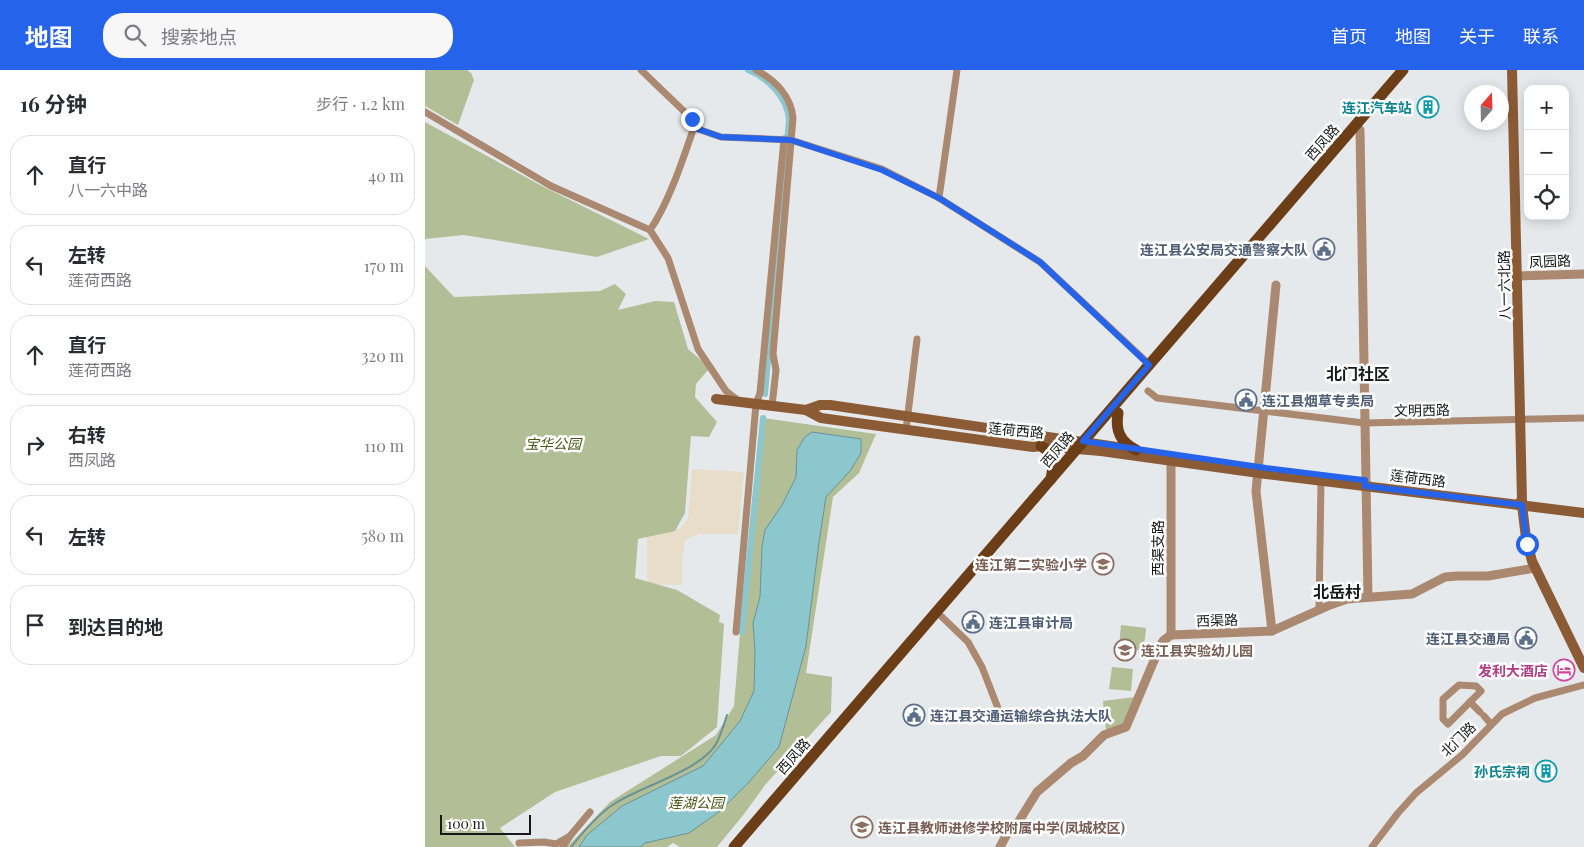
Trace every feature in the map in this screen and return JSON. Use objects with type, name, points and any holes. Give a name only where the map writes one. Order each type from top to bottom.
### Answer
[{"type":"main road","name":"西凤路","points":[[744,847],[942,617],[1149,365],[1403,70]]},
{"type":"main road","name":"西凤路","points":[[734,847],[1050,480],[1118,412],[1412,70]]},
{"type":"main road","name":"八一六北路","points":[[1512,70],[1522,502],[1527,544],[1535,568],[1584,668]]},
{"type":"main road","name":"莲荷西路","points":[[716,400],[806,410],[821,418],[1033,447],[1042,441]]},
{"type":"main road","name":"莲荷西路","points":[[806,410],[823,404],[907,416],[1042,441],[1136,450],[1321,480],[1365,483]]},
{"type":"main road","points":[[1118,412],[1117,426],[1120,437],[1128,446],[1136,450]]},
{"type":"main road","points":[[1042,441],[1053,458],[1050,480]]},
{"type":"main road","name":"莲荷西路","points":[[1084,446],[1171,461],[1522,502]]},
{"type":"main road","points":[[1522,502],[1584,508]]},
{"type":"main road","points":[[1522,502],[1584,513]]},
{"type":"street","points":[[641,70],[680,107],[698,129],[721,137],[788,140],[882,170],[939,198],[1040,262],[1149,365]]},
{"type":"street","points":[[736,632],[756,404],[761,392],[788,140],[793,118],[788,100],[775,83],[757,70]]},
{"type":"street","points":[[939,198],[957,70]]},
{"type":"street","points":[[425,112],[551,186],[650,230],[668,258],[698,349],[726,390],[742,403]]},
{"type":"street","points":[[650,230],[661,211],[695,124]]},
{"type":"street","points":[[1360,130],[1368,597]]},
{"type":"street","points":[[772,406],[776,372],[773,354],[788,140]]},
{"type":"street","name":"凤园路","points":[[1517,276],[1584,274]]},
{"type":"street","points":[[1272,632],[1256,495],[1276,285]]},
{"type":"street","points":[[906,430],[917,339]]},
{"type":"street","name":"文明西路","points":[[1148,391],[1157,398],[1365,423],[1584,418]]},
{"type":"street","name":"西渠支路","points":[[1171,461],[1171,635]]},
{"type":"street","points":[[1319,610],[1321,480]]},
{"type":"street","name":"西渠路","points":[[1171,635],[1272,632],[1347,599],[1412,594],[1440,579],[1451,576],[1483,577],[1535,568]]},
{"type":"street","points":[[942,617],[968,642],[982,667],[1001,716]]},
{"type":"street","points":[[999,847],[1007,834],[1019,821],[1037,792],[1071,763],[1083,756],[1104,735],[1126,727],[1161,644],[1171,635]]},
{"type":"street","points":[[1459,685],[1476,686],[1481,691],[1470,702],[1448,724],[1443,719],[1443,699],[1459,685]]},
{"type":"street","name":"北门路","points":[[1372,847],[1416,793],[1468,749],[1502,714],[1535,698],[1584,685]]},
{"type":"street","points":[[1470,702],[1491,724]]},
{"type":"street","points":[[563,847],[590,812]]},
{"type":"street","points":[[519,843],[556,844],[570,836]]},
{"type":"shaded area","points":[[692,469],[744,472],[738,534],[699,534],[685,540],[682,558],[682,585],[647,584],[647,534],[679,529],[688,519]]},
{"type":"green space","points":[[425,70],[467,70],[471,73],[474,80],[458,125],[425,106]]},
{"type":"green space","points":[[425,122],[542,186],[649,239],[597,257],[464,235],[425,239]]},
{"type":"green space","name":"宝华公园","points":[[425,266],[454,297],[600,291],[615,284],[626,294],[618,310],[655,301],[674,302],[688,349],[702,361],[708,370],[696,384],[695,397],[717,422],[709,437],[691,436],[685,513],[675,531],[638,539],[635,578],[677,590],[720,615],[719,622],[724,624],[717,727],[681,756],[661,756],[555,792],[500,828],[515,847],[425,847]]},
{"type":"green space","name":"莲湖公园","points":[[763,418],[876,434],[859,473],[833,497],[806,673],[832,677],[831,712],[765,785],[717,847],[680,847],[673,843],[667,847],[567,847],[610,802],[716,735],[734,706],[742,609]]},
{"type":"green space","points":[[1121,625],[1146,628],[1145,639],[1140,650],[1119,647]]},
{"type":"green space","points":[[1112,667],[1133,669],[1131,691],[1109,689]]},
{"type":"green space","points":[[1135,697],[1126,723],[1106,732],[1103,701]]},
{"type":"water","points":[[812,432],[861,439],[861,453],[850,471],[826,497],[806,646],[779,747],[749,782],[720,811],[689,833],[645,843],[640,847],[579,847],[587,835],[622,806],[703,766],[740,721],[754,691],[755,651],[753,623],[760,597],[762,547],[765,530],[782,505],[796,477],[797,450],[804,438]]},
{"type":"waterway","points":[[748,70],[763,78],[775,89],[785,104],[789,120],[765,394]]},
{"type":"waterway","points":[[742,632],[763,418]]},
{"type":"waterway","points":[[571,847],[586,829],[608,808],[625,797],[684,770],[708,754],[718,741],[727,715]]},
{"type":"place","name":"连江汽车站","points":[[1428,107]]},
{"type":"place","name":"连江县公安局交通警察大队","points":[[1324,249]]},
{"type":"place","name":"连江县烟草专卖局","points":[[1246,400]]},
{"type":"place","name":"连江第二实验小学","points":[[1103,564]]},
{"type":"place","name":"连江县审计局","points":[[973,622]]},
{"type":"place","name":"连江县交通局","points":[[1526,638]]},
{"type":"place","name":"连江县实验幼儿园","points":[[1125,650]]},
{"type":"place","name":"发利大酒店","points":[[1564,670]]},
{"type":"place","name":"连江县交通运输综合执法大队","points":[[914,715]]},
{"type":"place","name":"孙氏宗祠","points":[[1546,771]]},
{"type":"place","name":"连江县教师进修学校附属中学(凤城校区)","points":[[862,827]]},
{"type":"district","name":"北门社区","points":[[1358,373]]},
{"type":"district","name":"北岳村","points":[[1337,591]]},
{"type":"route","points":[[692,119],[698,129],[721,137],[791,140],[882,170],[939,198],[1040,262],[1149,365],[1083,441],[1266,468],[1365,480],[1365,486],[1522,505],[1527,544]]}]
